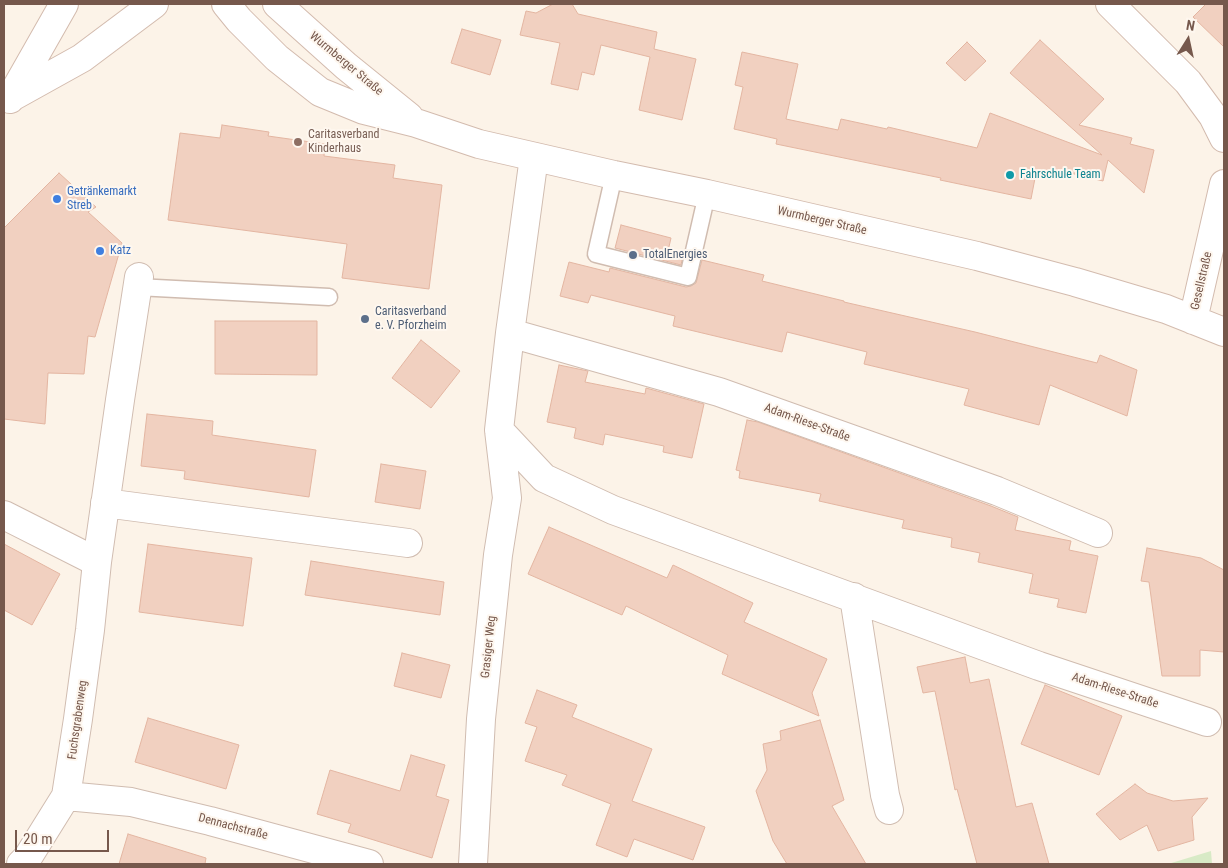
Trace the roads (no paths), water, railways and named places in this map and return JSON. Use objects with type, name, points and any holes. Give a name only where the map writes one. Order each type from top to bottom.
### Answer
[{"type":"street","points":[[7,102],[64,4]]},
{"type":"street","points":[[50,29],[86,4]]},
{"type":"street","points":[[7,102],[82,58],[154,4]]},
{"type":"street","name":"Wurmberger Straße","points":[[226,4],[239,20],[277,58],[320,92],[364,110],[416,123],[479,144],[707,194],[986,259],[1166,309],[1224,332]]},
{"type":"street","name":"Wurmberger Straße","points":[[277,4],[346,66],[416,123]]},
{"type":"street","points":[[1110,4],[1188,82],[1213,116],[1224,138]]},
{"type":"street","points":[[499,430],[534,157]]},
{"type":"street","name":"Gesellstraße","points":[[1193,320],[1224,184]]},
{"type":"street","name":"Fuchsgrabenweg","points":[[21,864],[28,857],[66,796],[90,630],[105,502],[138,282]]},
{"type":"street","name":"Adam-Riese-Straße","points":[[510,334],[719,392],[997,491],[1098,534]]},
{"type":"street","name":"Adam-Riese-Straße","points":[[499,430],[544,478],[612,510],[1039,666],[1207,722]]},
{"type":"street","name":"Grasiger Weg","points":[[473,864],[481,719],[498,555],[507,498],[499,430]]},
{"type":"street","points":[[105,502],[408,543]]},
{"type":"street","points":[[4,515],[97,562]]},
{"type":"street","points":[[854,597],[889,810]]},
{"type":"street","name":"Dennachstraße","points":[[66,796],[131,802],[210,821],[369,864]]},
{"type":"lane","points":[[614,175],[596,254],[688,278],[707,194]]},
{"type":"lane","points":[[138,282],[329,297]]},
{"type":"place","name":"Caritasverband Kinderhaus","points":[[298,142]]},
{"type":"place","name":"Fahrschule Team","points":[[1010,175]]},
{"type":"place","name":"Getränkemarkt Streb","points":[[57,199]]},
{"type":"place","name":"Katz","points":[[100,251]]},
{"type":"place","name":"TotalEnergies","points":[[633,255]]},
{"type":"place","name":"Caritasverband e. V. Pforzheim","points":[[365,319]]}]
